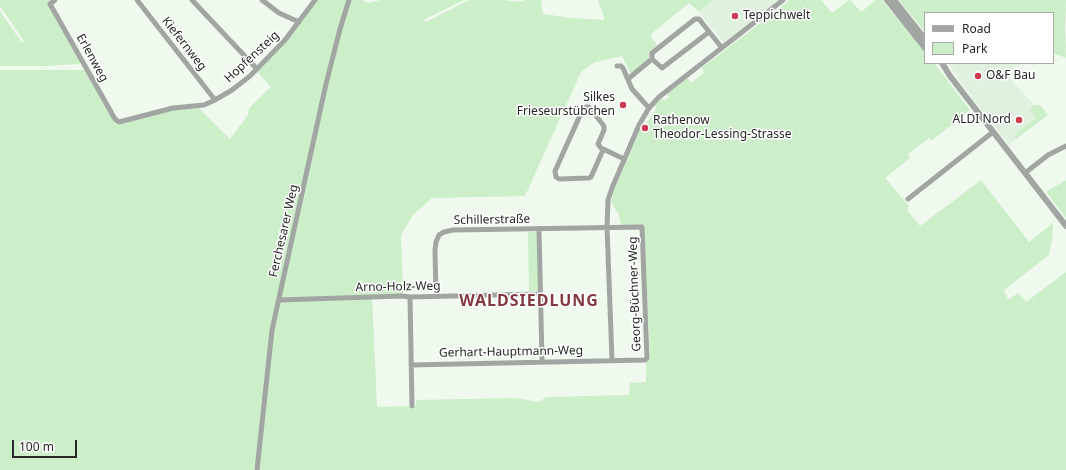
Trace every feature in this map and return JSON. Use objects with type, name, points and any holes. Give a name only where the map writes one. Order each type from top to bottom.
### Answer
[{"type":"street","name":"Erlenweg","points":[[55,0],[50,4],[116,121]]},
{"type":"street","name":"Kiefernweg","points":[[138,0],[215,100]]},
{"type":"street","points":[[192,0],[257,69]]},
{"type":"street","points":[[262,0],[279,13],[299,22]]},
{"type":"street","name":"Hopfensteig","points":[[116,121],[120,122],[172,108],[200,106],[215,100],[242,83],[257,69],[285,40],[315,0]]},
{"type":"street","name":"Ferchesarer Weg","points":[[257,470],[270,340],[326,84],[349,0]]},
{"type":"street","points":[[612,360],[607,227],[608,200],[639,125],[649,108],[659,97],[783,0]]},
{"type":"street","points":[[887,0],[924,47]]},
{"type":"street","points":[[894,0],[924,38]]},
{"type":"street","points":[[709,32],[662,68],[652,59],[652,52],[695,18],[699,19],[722,48]]},
{"type":"street","points":[[628,79],[652,59]]},
{"type":"street","points":[[939,64],[1066,226]]},
{"type":"street","points":[[942,64],[946,71]]},
{"type":"street","points":[[617,66],[622,66],[632,89],[649,108]]},
{"type":"street","points":[[603,150],[591,177],[559,179],[556,176],[556,171],[582,111],[586,107],[589,107],[604,126],[604,130],[598,144],[603,150],[624,159]]},
{"type":"street","points":[[908,199],[993,132]]},
{"type":"street","points":[[1025,173],[1048,155],[1066,146]]},
{"type":"street","name":"Schillerstraße","points":[[436,296],[436,242],[439,235],[444,232],[453,230],[607,227]]},
{"type":"street","name":"Georg-Büchner-Weg","points":[[607,227],[642,227],[648,354],[645,360],[612,360]]},
{"type":"street","points":[[539,229],[542,362]]},
{"type":"street","name":"Arno-Holz-Weg","points":[[279,300],[540,294]]},
{"type":"street","points":[[410,297],[412,406]]},
{"type":"street","name":"Gerhart-Hauptmann-Weg","points":[[411,365],[612,360]]},
{"type":"shaded area","points":[[714,0],[779,0],[724,43],[699,12]]},
{"type":"shaded area","points":[[949,64],[1020,64],[1007,75],[1034,105],[1029,109],[1036,118],[1014,135],[1016,139],[1009,145],[964,87]]},
{"type":"green space","points":[[0,0],[53,0],[51,2],[81,62],[79,64],[44,66],[0,66],[0,11],[22,43],[24,41],[0,6]]},
{"type":"green space","points":[[317,0],[362,0],[369,3],[380,0],[464,0],[423,20],[426,22],[469,0],[502,0],[521,2],[525,0],[541,0],[543,14],[605,20],[598,0],[714,0],[699,12],[689,3],[650,35],[657,45],[649,52],[649,60],[631,74],[622,56],[595,62],[581,72],[525,196],[432,198],[413,215],[401,235],[403,294],[372,295],[377,407],[416,406],[416,400],[515,398],[539,402],[546,397],[629,395],[630,383],[646,382],[646,363],[650,355],[644,228],[621,225],[619,215],[611,202],[614,190],[642,124],[645,125],[657,108],[655,105],[662,98],[664,101],[669,97],[667,94],[687,78],[691,83],[704,73],[702,68],[790,0],[821,0],[832,13],[849,0],[861,12],[876,0],[882,0],[924,51],[924,64],[935,64],[970,110],[931,141],[929,138],[908,154],[910,158],[885,178],[909,206],[907,210],[920,226],[981,180],[1029,242],[1053,223],[1049,255],[1004,290],[1008,300],[1018,293],[1026,302],[1066,272],[1066,470],[0,470],[0,70],[85,70],[116,124],[118,125],[172,110],[199,108],[230,139],[248,115],[249,108],[271,87],[257,71]]},
{"type":"green space","points":[[899,0],[1066,0],[1066,58],[1054,53],[1054,12],[924,12],[924,31]]},
{"type":"green space","points":[[1034,105],[1040,105],[1048,115],[1016,139],[1014,135],[1036,118],[1029,109]]},
{"type":"green space","points":[[1066,180],[1066,218],[1046,192]]},
{"type":"green space","points":[[528,232],[537,232],[538,291],[529,291]]},
{"type":"place","name":"Teppichwelt","points":[[735,16]]},
{"type":"place","name":"O&F Bau","points":[[978,76]]},
{"type":"place","name":"Silkes Frieseurstübchen","points":[[623,105]]},
{"type":"place","name":"ALDI Nord","points":[[1019,120]]},
{"type":"place","name":"Rathenow Theodor-Lessing-Strasse","points":[[645,128]]},
{"type":"district","name":"WALDSIEDLUNG","points":[[529,301]]}]
